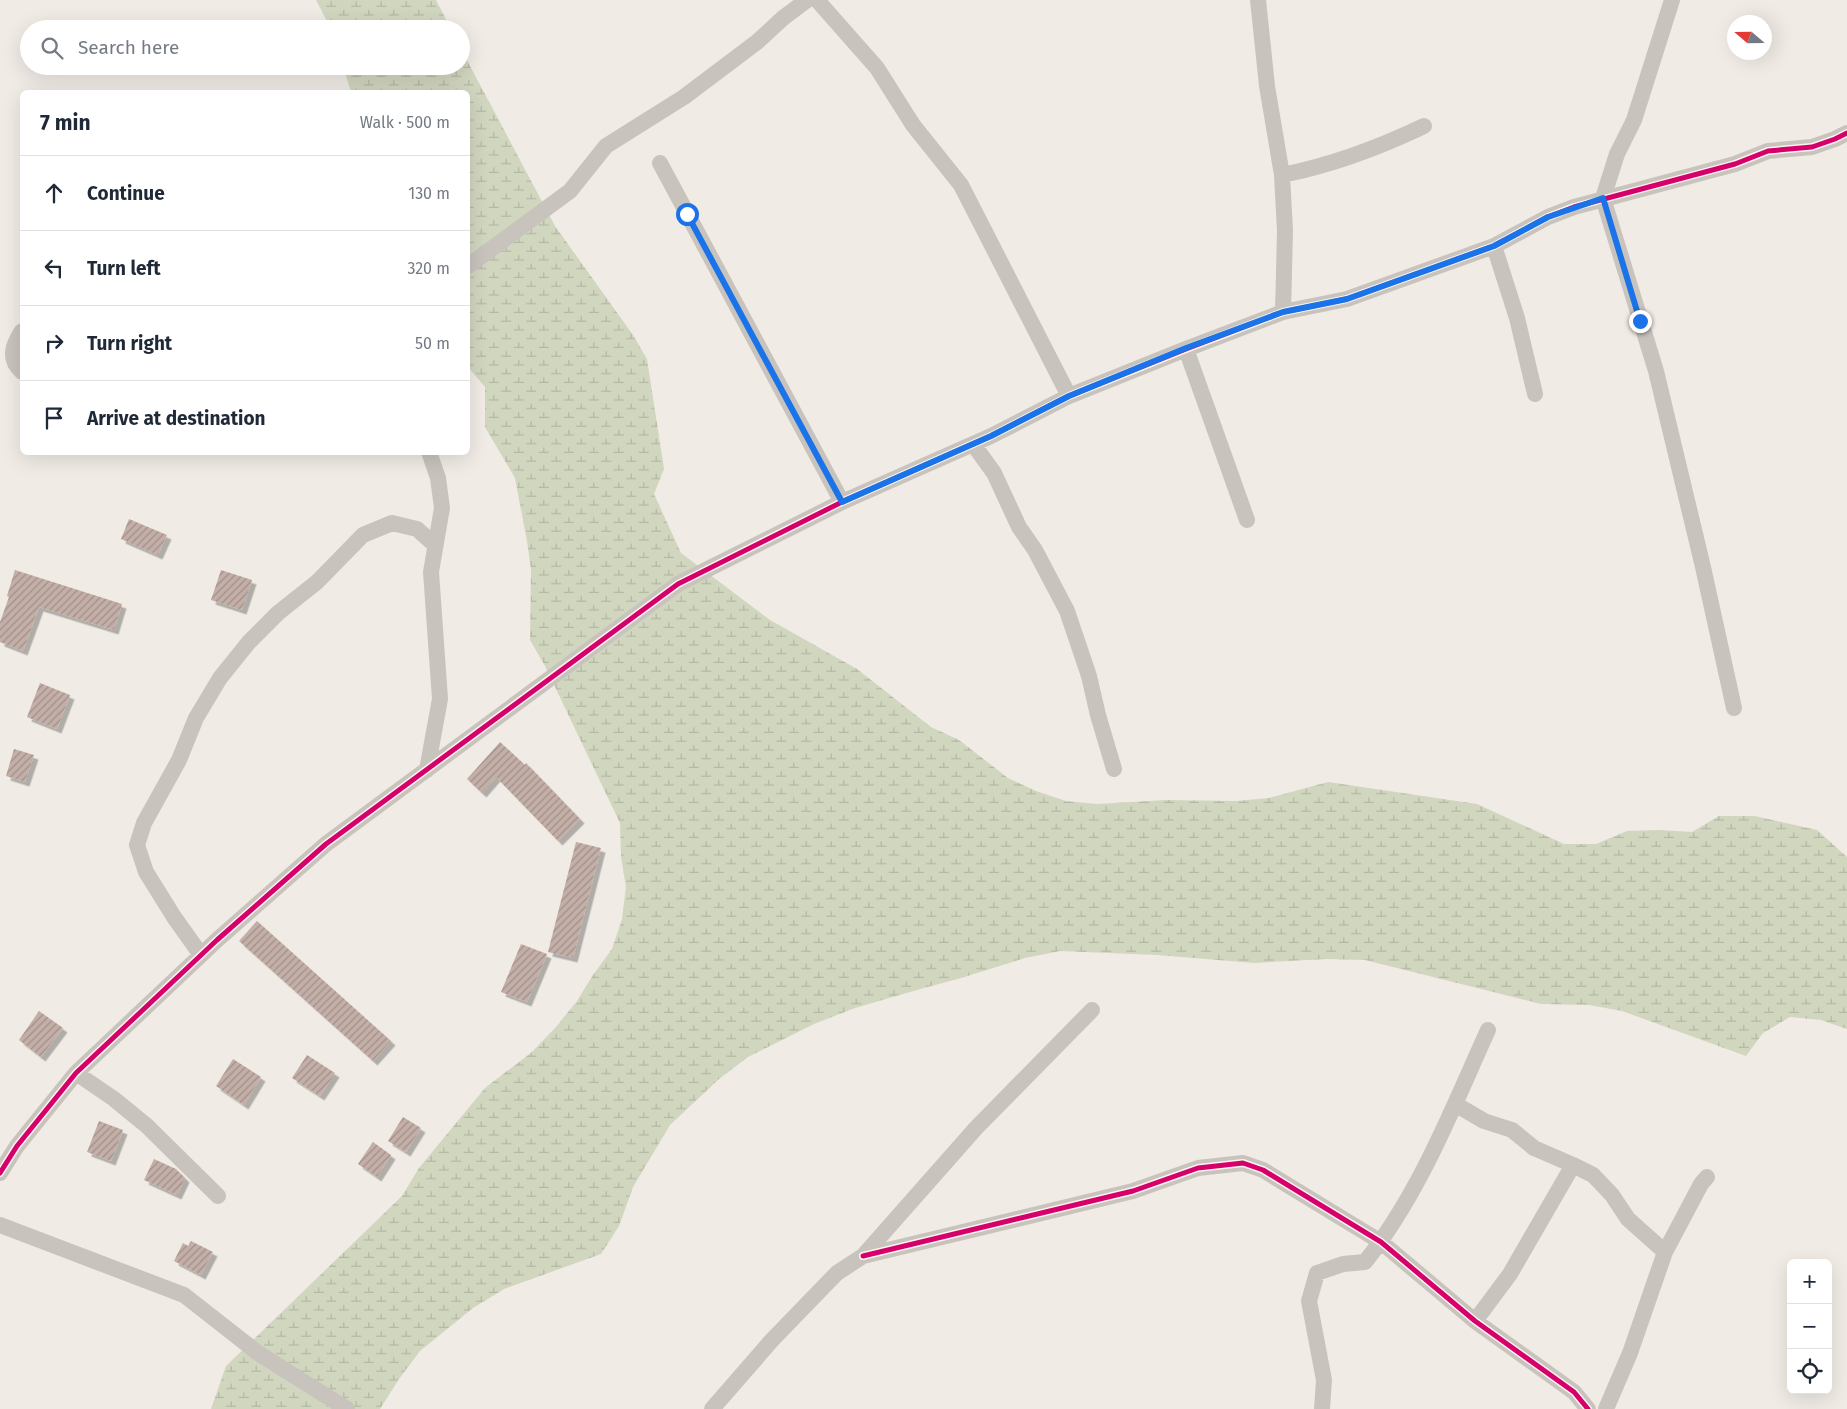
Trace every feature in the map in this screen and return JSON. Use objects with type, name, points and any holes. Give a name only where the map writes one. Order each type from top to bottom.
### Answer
[{"type":"street","points":[[470,265],[570,191],[606,146],[684,97],[757,42],[783,18],[807,0]]},
{"type":"street","points":[[817,0],[877,68],[913,126],[961,185],[1069,396]]},
{"type":"street","points":[[1258,0],[1267,86],[1282,175],[1285,231],[1283,312]]},
{"type":"street","points":[[1672,0],[1634,120],[1618,154],[1603,198],[1656,371],[1703,567],[1734,708]]},
{"type":"street","points":[[1282,175],[1320,168],[1378,147],[1424,126]]},
{"type":"street","points":[[0,1173],[17,1146],[76,1073],[201,955],[326,844],[678,584],[842,502],[973,444],[1069,396],[1186,348],[1283,312],[1347,299],[1494,246],[1548,217],[1603,198],[1735,164],[1768,151],[1812,147],[1847,133]]},
{"type":"street","points":[[660,163],[842,502]]},
{"type":"street","points":[[1494,246],[1517,318],[1535,394]]},
{"type":"street","points":[[20,334],[12,354],[20,370]]},
{"type":"street","points":[[1186,348],[1247,520]]},
{"type":"street","points":[[973,444],[994,473],[1019,527],[1036,550],[1066,610],[1090,676],[1098,716],[1114,769]]},
{"type":"street","points":[[427,770],[440,699],[432,572],[442,508],[438,478],[430,455]]},
{"type":"street","points":[[201,955],[174,917],[146,872],[138,845],[144,823],[179,760],[196,718],[220,678],[249,642],[278,613],[317,582],[363,535],[392,523],[417,529],[435,545]]},
{"type":"street","points":[[712,1409],[772,1340],[837,1273],[863,1256],[976,1128],[1092,1010]]},
{"type":"street","points":[[1322,1409],[1324,1380],[1309,1301],[1318,1273],[1343,1264],[1365,1262],[1381,1242],[1427,1163],[1488,1030]]},
{"type":"street","points":[[76,1073],[114,1098],[147,1126],[218,1196]]},
{"type":"street","points":[[1455,1104],[1484,1121],[1512,1130],[1534,1148],[1593,1175],[1612,1195],[1628,1219],[1665,1252]]},
{"type":"street","points":[[863,1256],[1133,1191],[1198,1168],[1243,1163],[1263,1170],[1381,1242],[1475,1321],[1574,1392],[1588,1409]]},
{"type":"street","points":[[1475,1321],[1510,1274],[1573,1165]]},
{"type":"street","points":[[1606,1409],[1630,1352],[1665,1252],[1700,1184],[1707,1177]]},
{"type":"street","points":[[0,1225],[184,1295],[258,1353],[347,1409]]},
{"type":"green space","points":[[316,0],[436,0],[446,20],[326,20]]},
{"type":"green space","points":[[470,66],[555,226],[633,335],[647,359],[664,469],[654,494],[681,553],[770,620],[857,669],[931,727],[959,740],[1008,778],[1036,791],[1066,801],[1097,804],[1166,800],[1236,801],[1269,798],[1328,782],[1477,804],[1564,844],[1596,844],[1627,831],[1692,832],[1719,816],[1755,816],[1817,830],[1847,857],[1847,1029],[1821,1020],[1790,1017],[1763,1033],[1746,1056],[1622,1011],[1589,1005],[1541,1004],[1365,960],[1327,959],[1254,963],[1157,955],[1060,951],[1025,958],[855,1008],[814,1024],[748,1057],[719,1079],[670,1125],[633,1187],[619,1226],[601,1254],[504,1289],[473,1308],[420,1351],[380,1409],[211,1409],[226,1366],[402,1196],[419,1168],[485,1088],[532,1052],[577,1001],[612,949],[622,919],[626,887],[621,857],[620,823],[545,666],[530,640],[531,570],[515,478],[485,427],[485,387],[470,369],[470,90],[350,90],[346,75],[470,75]]},
{"type":"building","points":[[129,519],[167,535],[158,555],[121,539]]},
{"type":"building","points":[[15,570],[122,604],[114,630],[39,607],[23,651],[0,642],[0,622],[9,597],[7,596]]},
{"type":"building","points":[[221,570],[252,580],[242,610],[211,600]]},
{"type":"building","points":[[40,683],[70,695],[57,729],[27,717]]},
{"type":"building","points":[[500,742],[525,765],[526,763],[580,819],[558,841],[496,777],[482,793],[467,779]]},
{"type":"building","points":[[14,749],[34,755],[25,782],[6,776]]},
{"type":"building","points":[[576,842],[601,848],[573,958],[548,952]]},
{"type":"building","points":[[257,921],[391,1041],[373,1061],[239,941]]},
{"type":"building","points":[[521,944],[547,954],[527,1002],[501,992]]},
{"type":"building","points":[[39,1011],[63,1028],[41,1057],[19,1040]]},
{"type":"building","points":[[307,1055],[335,1073],[320,1096],[292,1078]]},
{"type":"building","points":[[233,1059],[261,1077],[244,1105],[216,1086]]},
{"type":"building","points":[[403,1117],[421,1128],[406,1152],[388,1141]]},
{"type":"building","points":[[99,1121],[123,1130],[111,1161],[87,1152]]},
{"type":"building","points":[[373,1142],[391,1155],[377,1177],[358,1164]]},
{"type":"building","points":[[154,1159],[176,1169],[185,1178],[177,1195],[144,1180]]},
{"type":"building","points":[[191,1241],[213,1252],[201,1275],[174,1261],[183,1243],[188,1246]]},
{"type":"cycle path","points":[[0,1173],[17,1146],[76,1073],[217,940],[326,844],[678,584],[842,502],[991,436],[1069,396],[1186,349],[1283,312],[1347,299],[1494,246],[1548,217],[1574,207],[1735,164],[1768,151],[1812,147],[1847,133]]},
{"type":"cycle path","points":[[863,1256],[1133,1191],[1198,1168],[1243,1163],[1263,1170],[1381,1242],[1475,1321],[1574,1392],[1588,1409]]},
{"type":"route","points":[[687,214],[842,502],[991,436],[1069,396],[1186,348],[1283,312],[1347,299],[1494,246],[1548,217],[1603,198],[1640,321]]}]
